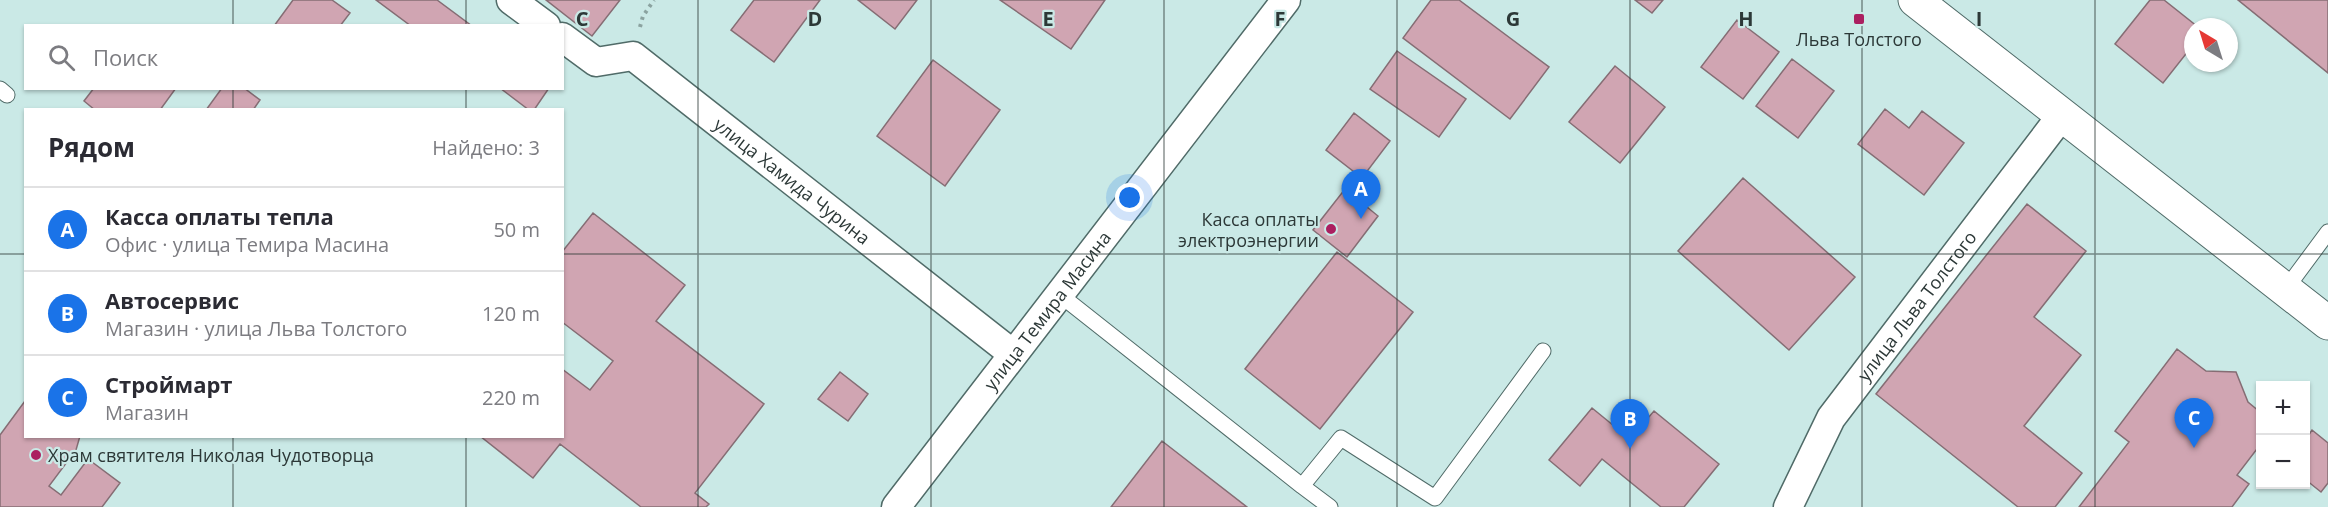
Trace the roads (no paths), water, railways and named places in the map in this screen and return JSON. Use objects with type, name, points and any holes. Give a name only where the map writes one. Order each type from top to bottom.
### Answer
[{"type":"street","points":[[511,0],[543,24]]},
{"type":"street","name":"улица Темира Масина","points":[[896,507],[1286,0]]},
{"type":"street","points":[[1914,0],[2328,323]]},
{"type":"street","name":"улица Хамида Чурина","points":[[564,38],[596,62],[633,56],[1013,354]]},
{"type":"street","name":"улица Льва Толстого","points":[[1788,507],[1831,418],[2061,115]]},
{"type":"lane","points":[[2285,290],[2328,232]]},
{"type":"lane","points":[[1059,294],[1330,507]]},
{"type":"lane","points":[[1302,486],[1341,438],[1435,498],[1544,351]]},
{"type":"place","name":"Льва Толстого","points":[[1859,19]]},
{"type":"place","name":"Касса оплаты тепла","points":[[1361,219]]},
{"type":"place","name":"Касса оплаты электроэнергии","points":[[1331,229]]},
{"type":"place","name":"Строймарт","points":[[2194,448]]},
{"type":"place","name":"Автосервис","points":[[1630,449]]},
{"type":"place","name":"Храм святителя Николая Чудотворца","points":[[36,455]]}]
